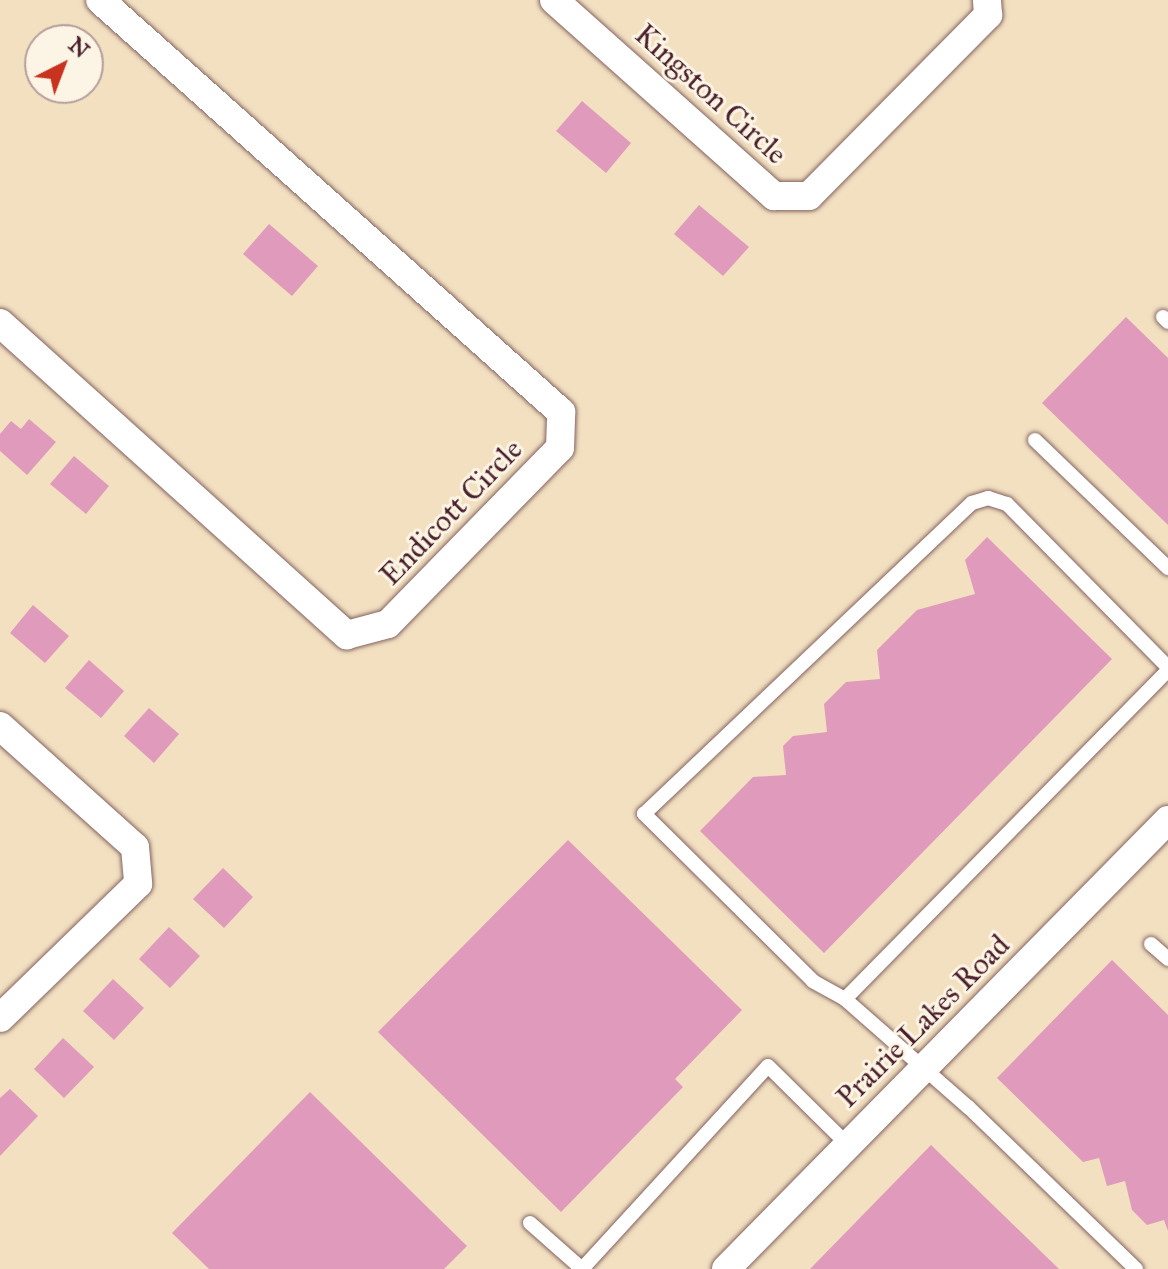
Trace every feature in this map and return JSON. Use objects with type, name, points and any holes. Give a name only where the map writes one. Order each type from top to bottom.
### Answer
[{"type":"street","name":"Endicott Circle","points":[[0,323],[347,635],[388,624],[560,448],[561,412],[100,0]]},
{"type":"street","name":"Kingston Circle","points":[[554,0],[774,196],[809,196],[988,15],[987,0]]},
{"type":"street","points":[[0,726],[135,847],[138,884],[0,1018]]},
{"type":"street","name":"Prairie Lakes Road","points":[[726,1269],[1168,821]]},
{"type":"lane","points":[[1035,440],[1168,568]]},
{"type":"lane","points":[[845,999],[1168,668],[1007,504],[988,498],[972,503],[644,814],[813,981],[845,999],[924,1068],[1136,1269]]},
{"type":"lane","points":[[1151,944],[1168,959]]},
{"type":"lane","points":[[530,1223],[581,1269],[768,1066],[848,1145]]},
{"type":"building","points":[[582,101],[631,143],[606,173],[556,131]]},
{"type":"building","points":[[699,205],[749,247],[723,276],[674,234]]},
{"type":"building","points":[[269,224],[318,266],[292,296],[243,254]]},
{"type":"building","points":[[1126,317],[1168,358],[1168,525],[1042,403]]},
{"type":"building","points":[[29,419],[56,442],[27,475],[0,451],[0,434],[11,421],[21,429]]},
{"type":"building","points":[[74,456],[109,486],[86,514],[50,484]]},
{"type":"building","points":[[987,537],[1112,659],[824,953],[700,831],[753,777],[786,775],[783,746],[793,736],[827,732],[824,704],[846,682],[880,679],[877,650],[917,610],[975,594],[965,560]]},
{"type":"building","points":[[33,605],[69,636],[45,663],[10,633]]},
{"type":"building","points":[[89,660],[124,691],[101,718],[65,688]]},
{"type":"building","points":[[149,708],[179,734],[154,763],[124,736]]},
{"type":"building","points":[[568,840],[742,1010],[675,1079],[683,1087],[561,1212],[378,1032]]},
{"type":"building","points":[[223,868],[253,897],[224,928],[193,899]]},
{"type":"building","points":[[169,927],[200,956],[170,988],[139,959]]},
{"type":"building","points":[[1112,960],[1168,1015],[1168,1231],[1164,1220],[1147,1225],[1132,1210],[1125,1181],[1107,1186],[1099,1158],[1083,1162],[997,1078]]},
{"type":"building","points":[[113,979],[144,1008],[114,1040],[83,1011]]},
{"type":"building","points":[[63,1038],[94,1067],[64,1098],[34,1069]]},
{"type":"building","points":[[10,1089],[38,1116],[0,1156],[0,1098]]},
{"type":"building","points":[[310,1092],[467,1246],[444,1269],[209,1269],[172,1233]]},
{"type":"building","points":[[931,1145],[1059,1269],[810,1269]]}]
